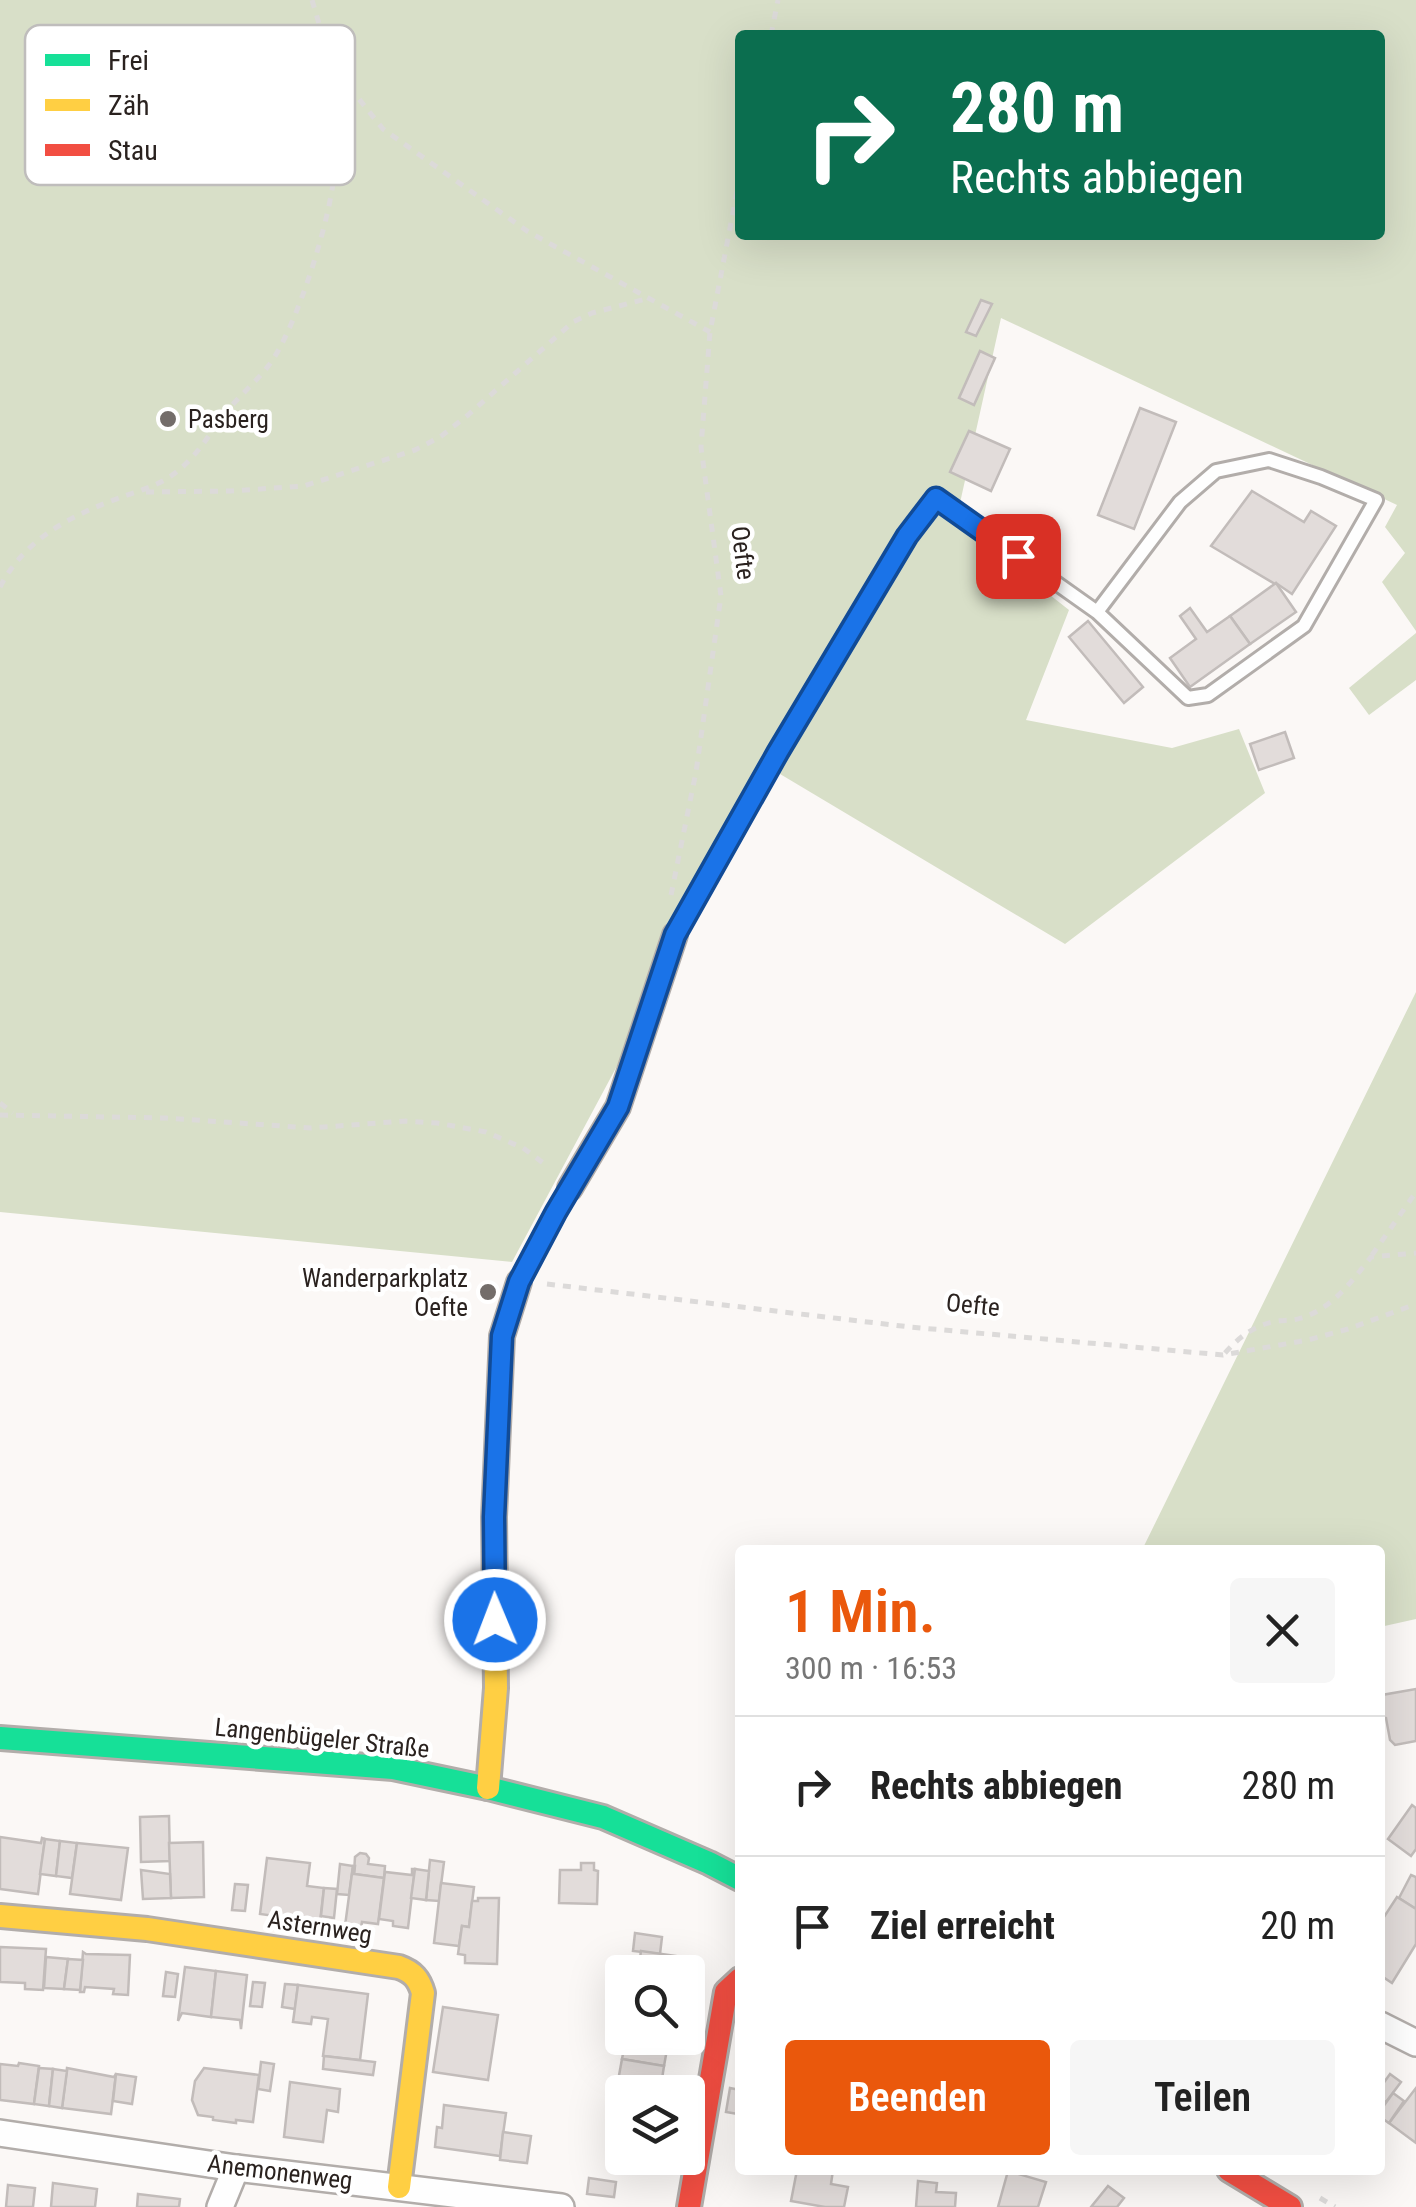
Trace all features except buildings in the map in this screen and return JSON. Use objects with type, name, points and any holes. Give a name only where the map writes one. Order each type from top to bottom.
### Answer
[{"type":"street","points":[[570,1188],[618,1107],[675,935]]},
{"type":"street","points":[[488,1788],[496,1688],[494,1517],[502,1336],[519,1282]]},
{"type":"street","name":"Langenbügeler Straße","points":[[0,1738],[394,1768],[603,1817],[735,1877]]},
{"type":"street","name":"Asternweg","points":[[0,1916],[147,1929],[412,1972],[420,1980],[423,1993],[398,2187]]},
{"type":"street","points":[[689,2207],[726,1992],[735,1984]]},
{"type":"street","points":[[1385,2028],[1416,2043]]},
{"type":"street","name":"Anemonenweg","points":[[0,2133],[398,2187],[456,2201],[561,2207]]},
{"type":"street","points":[[220,2207],[236,2168]]},
{"type":"street","points":[[1237,2175],[1290,2207]]},
{"type":"lane","points":[[675,935],[907,536],[936,498],[1097,612],[1188,698],[1208,696],[1304,626],[1376,500],[1269,460],[1216,472],[1180,502],[1097,612]]},
{"type":"lane","points":[[519,1282],[570,1188]]},
{"type":"path","points":[[312,0],[319,25]]},
{"type":"path","points":[[772,30],[778,0]]},
{"type":"path","points":[[355,94],[383,129],[527,231],[710,332]]},
{"type":"path","points":[[0,587],[6,575],[46,532],[111,501],[142,492],[170,477],[197,454],[225,414],[270,364],[287,333],[326,221],[332,185]]},
{"type":"path","name":"Oefte","points":[[675,935],[670,900],[696,772],[721,596],[702,447],[710,332],[735,202]]},
{"type":"path","points":[[142,492],[304,486],[416,450],[468,415],[573,322],[646,298]]},
{"type":"path","points":[[0,1103],[15,1115]]},
{"type":"path","points":[[0,1114],[166,1118],[311,1128],[405,1121],[437,1124],[486,1132],[524,1148],[570,1188]]},
{"type":"path","points":[[1223,1355],[1252,1328],[1297,1320],[1341,1294],[1416,1192]]},
{"type":"path","points":[[1371,1257],[1416,1252]]},
{"type":"path","name":"Oefte","points":[[519,1282],[910,1326],[1223,1355],[1308,1340],[1416,1304]]},
{"type":"green space","points":[[0,0],[1416,0],[1416,631],[1382,582],[1405,553],[1385,527],[1397,505],[1001,318],[956,521],[1069,610],[1026,720],[1172,748],[1239,729],[1265,793],[1065,944],[775,771],[512,1262],[0,1212]]},
{"type":"green space","points":[[1416,633],[1416,680],[1369,715],[1349,688]]},
{"type":"green space","points":[[1416,992],[1416,1619],[1385,1626],[1385,1545],[1144,1545]]},
{"type":"traffic: fast","points":[[0,1738],[393,1768],[603,1817],[735,1876]]},
{"type":"traffic: slow","points":[[570,1188],[618,1107],[675,935]]},
{"type":"traffic: slow","points":[[488,1788],[496,1688],[494,1517],[502,1336],[519,1282]]},
{"type":"traffic: slow","points":[[0,1916],[147,1929],[408,1971],[423,1993],[399,2187]]},
{"type":"traffic: jam","points":[[689,2207],[726,1992],[735,1984]]},
{"type":"traffic: jam","points":[[1237,2175],[1290,2207]]},
{"type":"place","name":"Pasberg","points":[[168,419]]},
{"type":"place","name":"Wanderparkplatz Oefte","points":[[488,1292]]},
{"type":"route","points":[[495,1620],[494,1517],[502,1336],[519,1282],[618,1107],[675,935],[907,536],[936,498],[1018,556]]}]
